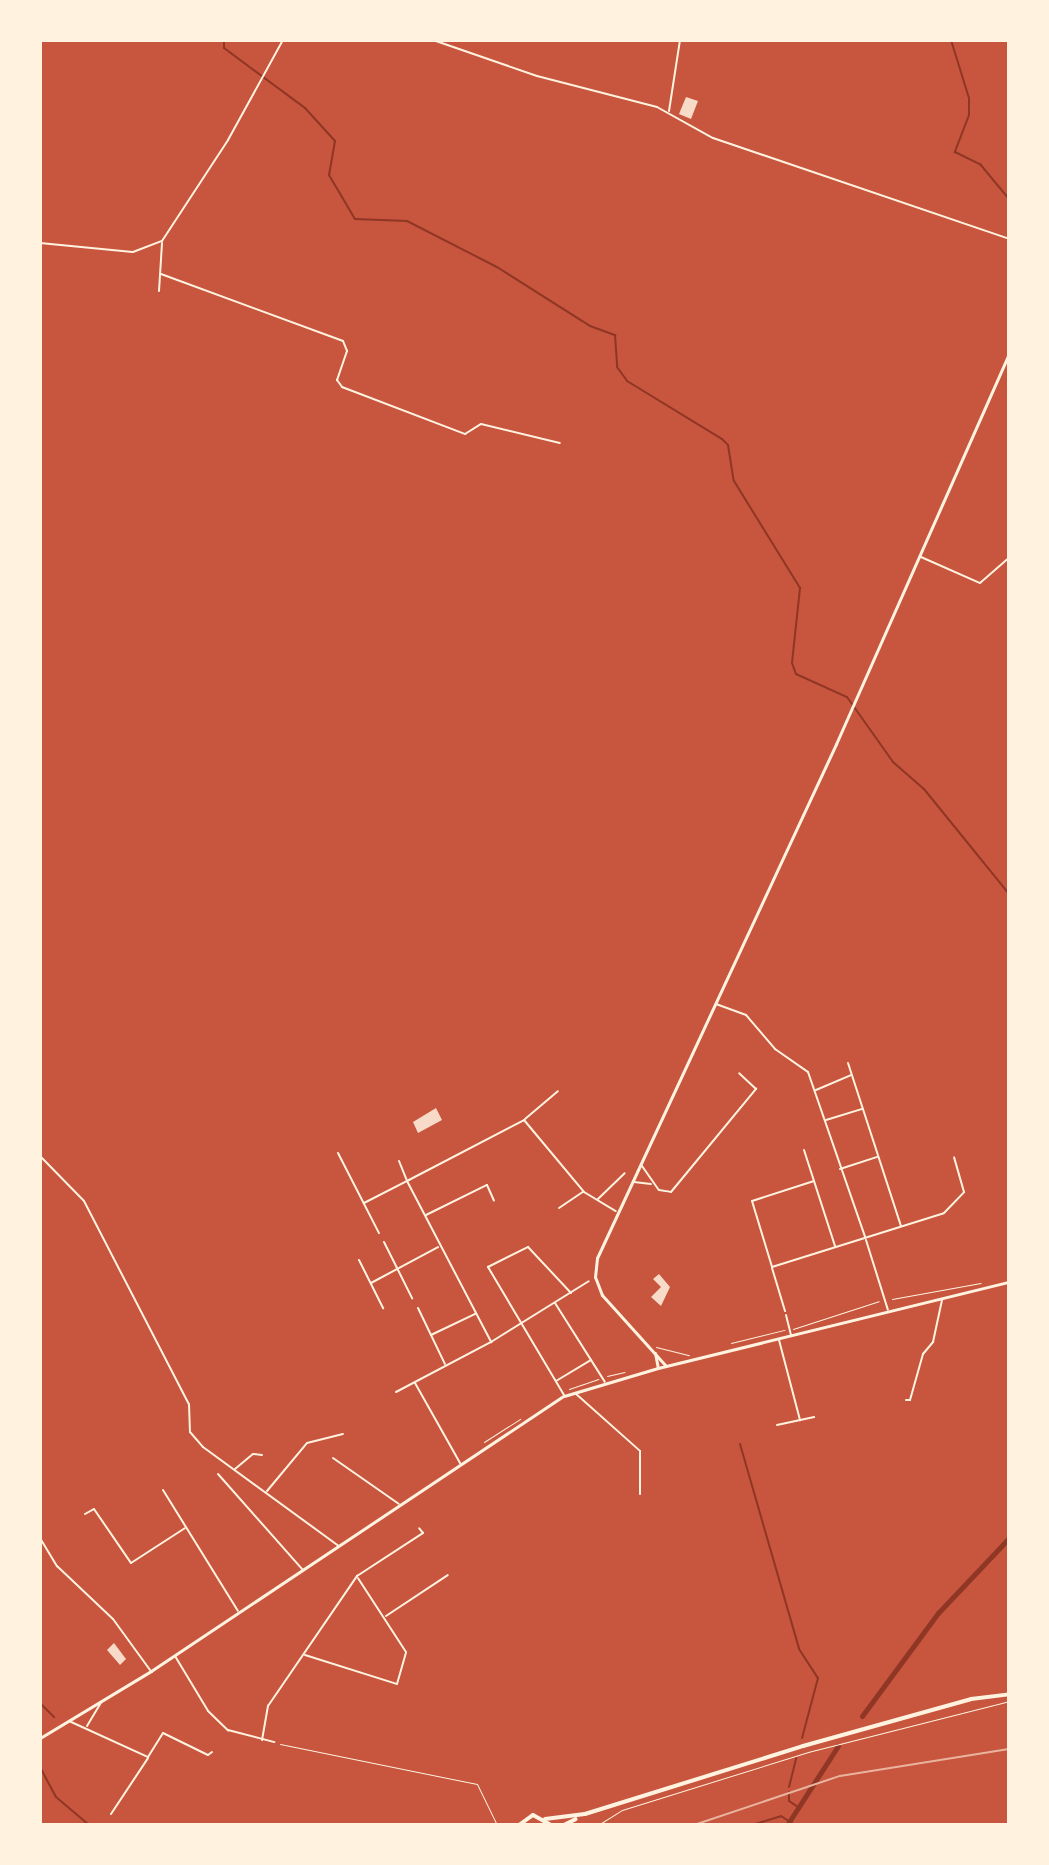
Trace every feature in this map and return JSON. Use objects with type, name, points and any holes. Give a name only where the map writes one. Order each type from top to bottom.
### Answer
[{"type":"main road","points":[[519,1825],[533,1815],[545,1819],[585,1814],[818,1742],[971,1699],[1009,1694]]},
{"type":"main road","points":[[564,1825],[585,1814]]},
{"type":"main road","points":[[545,1819],[551,1825]]},
{"type":"street","points":[[159,291],[162,241],[262,81],[283,40]]},
{"type":"street","points":[[433,40],[537,76],[669,113],[713,138],[1009,239]]},
{"type":"street","points":[[669,113],[680,40]]},
{"type":"street","points":[[40,243],[133,252],[162,241]]},
{"type":"street","points":[[161,274],[343,341],[347,351],[337,380],[342,387],[465,434],[481,424],[560,443]]},
{"type":"street","points":[[666,1366],[597,1286],[597,1258],[921,557],[1009,353]]},
{"type":"street","points":[[921,557],[980,583],[1009,558]]},
{"type":"street","points":[[716,1004],[756,1023],[775,1049],[802,1065],[815,1090],[889,1311]]},
{"type":"street","points":[[848,1063],[901,1227]]},
{"type":"street","points":[[633,1182],[654,1185],[671,1192],[756,1089],[739,1073]]},
{"type":"street","points":[[815,1090],[852,1075]]},
{"type":"street","points":[[364,1203],[524,1120],[558,1091]]},
{"type":"street","points":[[824,1121],[863,1109]]},
{"type":"street","points":[[524,1120],[584,1192],[617,1212]]},
{"type":"street","points":[[804,1150],[835,1247]]},
{"type":"street","points":[[338,1153],[379,1233]]},
{"type":"street","points":[[40,1156],[86,1205],[189,1404],[190,1432],[234,1470],[340,1546]]},
{"type":"street","points":[[840,1169],[879,1157]]},
{"type":"street","points":[[772,1267],[944,1213],[962,1195],[954,1157]]},
{"type":"street","points":[[399,1161],[439,1246],[491,1342]]},
{"type":"street","points":[[641,1165],[654,1185]]},
{"type":"street","points":[[597,1200],[625,1173]]},
{"type":"street","points":[[791,1336],[752,1201],[814,1181]]},
{"type":"street","points":[[424,1215],[487,1185],[494,1201]]},
{"type":"street","points":[[559,1208],[584,1192]]},
{"type":"street","points":[[384,1242],[412,1298]]},
{"type":"street","points":[[371,1283],[439,1246]]},
{"type":"street","points":[[564,1396],[488,1267],[528,1247],[571,1293]]},
{"type":"street","points":[[359,1260],[383,1308]]},
{"type":"street","points":[[396,1392],[491,1342],[589,1281]]},
{"type":"street","points":[[40,1738],[151,1671],[564,1396],[658,1368],[1009,1282]]},
{"type":"street","points":[[906,1400],[910,1400],[923,1354],[933,1342],[942,1299]]},
{"type":"street","points":[[555,1303],[605,1382]]},
{"type":"street","points":[[418,1308],[446,1365]]},
{"type":"street","points":[[431,1335],[476,1313]]},
{"type":"street","points":[[778,1339],[800,1420]]},
{"type":"street","points":[[653,1349],[658,1368]]},
{"type":"street","points":[[555,1382],[591,1360]]},
{"type":"street","points":[[415,1382],[460,1463]]},
{"type":"street","points":[[574,1392],[640,1451],[640,1494]]},
{"type":"street","points":[[777,1425],[814,1417]]},
{"type":"street","points":[[266,1492],[307,1443],[343,1434]]},
{"type":"street","points":[[234,1470],[253,1454],[262,1455]]},
{"type":"street","points":[[333,1458],[400,1505]]},
{"type":"street","points":[[218,1474],[303,1571]]},
{"type":"street","points":[[163,1490],[239,1612]]},
{"type":"street","points":[[85,1514],[94,1509],[131,1563],[186,1527]]},
{"type":"street","points":[[262,1740],[268,1706],[357,1576],[423,1533],[419,1528]]},
{"type":"street","points":[[40,1538],[57,1566],[113,1619],[151,1671]]},
{"type":"street","points":[[384,1618],[448,1575]]},
{"type":"street","points":[[303,1655],[397,1684],[406,1652],[357,1576]]},
{"type":"street","points":[[175,1655],[221,1724],[274,1742]]},
{"type":"street","points":[[87,1727],[101,1703]]},
{"type":"street","points":[[69,1721],[148,1757]]},
{"type":"street","points":[[111,1814],[163,1733],[212,1752]]},
{"type":"lane","points":[[598,1825],[622,1810],[808,1752],[1009,1701]]},
{"type":"path","points":[[729,1347],[885,1300],[972,1283]]},
{"type":"path","points":[[653,1349],[695,1355]]},
{"type":"path","points":[[274,1742],[477,1784],[497,1825]]},
{"type":"building","points":[[686,97],[698,101],[691,119],[679,114]]},
{"type":"building","points":[[436,1108],[442,1120],[418,1133],[413,1122]]},
{"type":"building","points":[[659,1274],[670,1287],[661,1306],[651,1297],[661,1287],[653,1279]]},
{"type":"building","points":[[114,1643],[126,1659],[120,1665],[107,1650]]},
{"type":"waterway","points":[[224,40],[224,48],[305,108],[335,141],[329,175],[355,219],[407,221],[497,267],[590,326],[615,335],[617,367],[627,381],[728,445],[734,481],[800,588],[792,663],[796,674],[847,697],[893,762],[924,789],[1009,894]]},
{"type":"waterway","points":[[951,40],[969,98],[969,115],[955,152],[980,164],[1009,199]]},
{"type":"waterway","points":[[740,1444],[799,1649],[818,1678],[802,1738]]},
{"type":"waterway","points":[[862,1716],[938,1613],[1009,1538]]},
{"type":"waterway","points":[[40,1703],[54,1717]]},
{"type":"waterway","points":[[787,1825],[838,1746]]},
{"type":"waterway","points":[[789,1787],[796,1758]]},
{"type":"waterway","points":[[40,1767],[56,1797],[89,1825]]},
{"type":"waterway","points":[[789,1792],[789,1801],[798,1807]]},
{"type":"waterway","points":[[752,1825],[781,1816],[795,1825]]},
{"type":"railway","points":[[694,1825],[840,1776],[1009,1749]]}]
